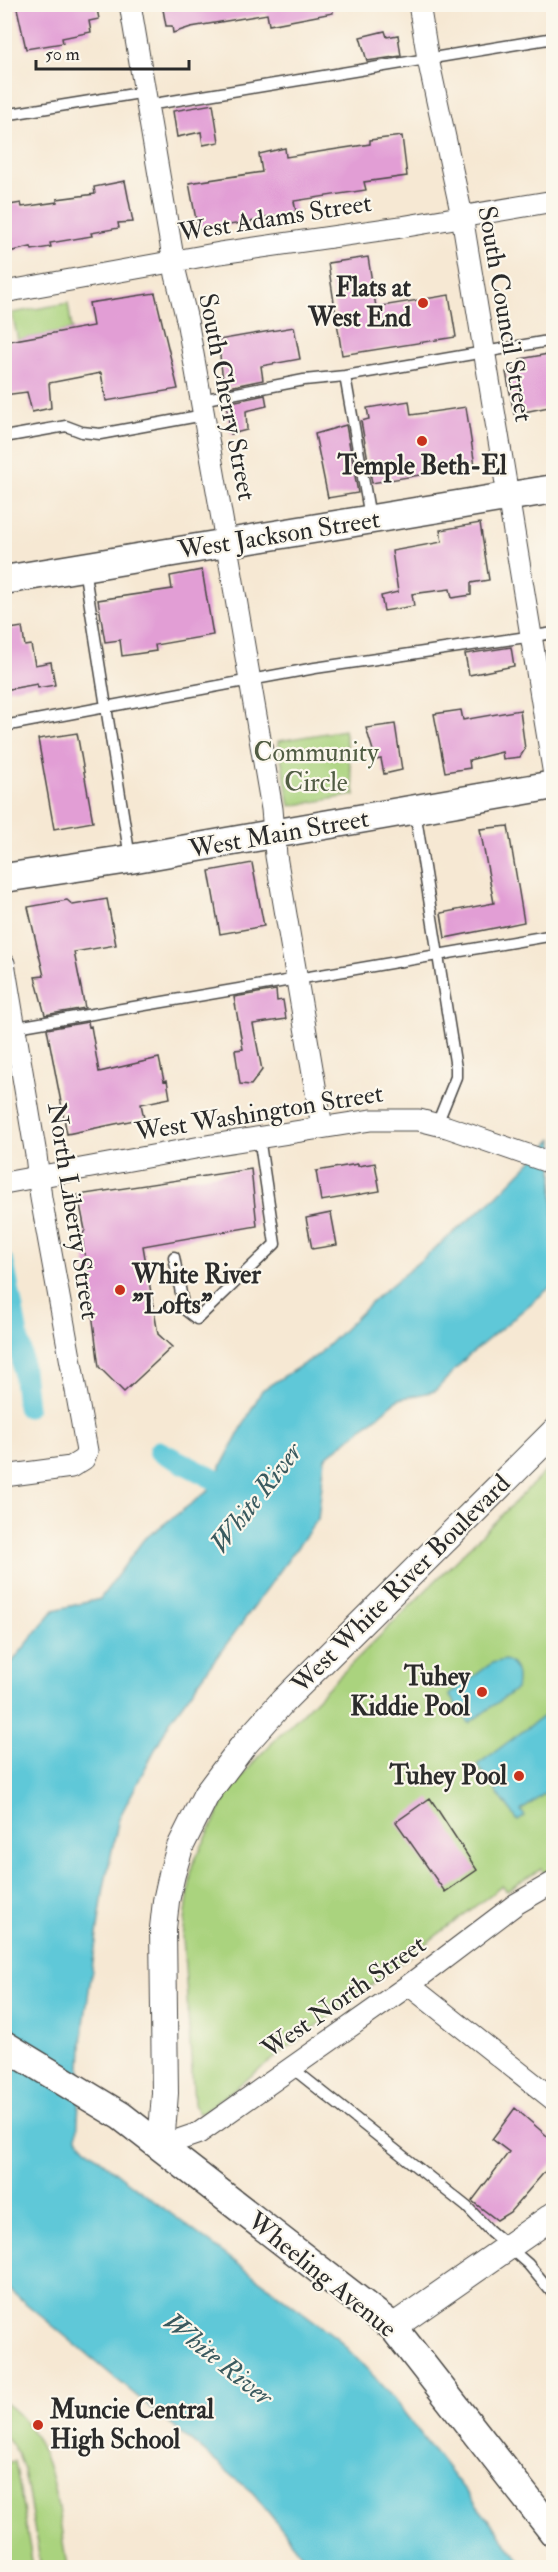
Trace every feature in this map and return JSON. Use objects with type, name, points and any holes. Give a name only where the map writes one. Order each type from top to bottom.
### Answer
[{"type":"main road","name":"West Jackson Street","points":[[4,580],[554,489]]},
{"type":"main road","name":"West Main Street","points":[[4,878],[274,835],[554,785]]},
{"type":"main road","name":"Wheeling Avenue","points":[[4,2045],[104,2104],[393,2327],[554,2533]]},
{"type":"street","name":"South Cherry Street","points":[[130,4],[272,809],[274,835],[322,1127]]},
{"type":"street","name":"South Council Street","points":[[419,4],[428,59],[462,216],[554,775]]},
{"type":"street","name":"West Adams Street","points":[[4,292],[174,261],[554,201]]},
{"type":"street","name":"North Liberty Street","points":[[4,963],[10,1028],[40,1177],[87,1451],[84,1459],[77,1464],[4,1476]]},
{"type":"street","name":"West Washington Street","points":[[4,1183],[258,1137],[382,1119],[419,1120],[442,1125],[554,1164]]},
{"type":"street","name":"West White River Boulevard","points":[[161,2146],[165,2093],[162,1961],[166,1901],[180,1847],[206,1795],[242,1747],[284,1701],[554,1432]]},
{"type":"street","name":"West North Street","points":[[161,2146],[199,2133],[409,1985],[516,1905],[551,1888]]},
{"type":"street","points":[[409,1985],[554,2100]]},
{"type":"street","points":[[393,2327],[554,2215]]},
{"type":"lane","points":[[4,116],[428,59],[554,38]]},
{"type":"lane","points":[[4,437],[66,426],[82,432],[100,434],[304,380],[345,376],[554,340]]},
{"type":"lane","points":[[345,376],[371,520]]},
{"type":"lane","points":[[84,568],[130,859]]},
{"type":"lane","points":[[4,726],[315,668],[554,633]]},
{"type":"lane","points":[[415,810],[456,1068],[456,1077],[442,1125]]},
{"type":"lane","points":[[10,1028],[554,935]]},
{"type":"lane","points":[[174,1257],[184,1309],[197,1319],[275,1244],[258,1137]]},
{"type":"lane","points":[[291,2067],[467,2207],[528,2264],[554,2295]]},
{"type":"green space","points":[[68,303],[72,330],[18,340],[12,313]]},
{"type":"green space","name":"Community Circle","points":[[344,730],[355,795],[290,806],[278,741]]},
{"type":"green space","points":[[553,1464],[553,1883],[541,1869],[507,1891],[502,1886],[202,2113],[198,2113],[194,2104],[183,1937],[192,1866],[227,1796],[257,1758]]},
{"type":"green space","points":[[5,2403],[22,2418],[35,2436],[44,2456],[56,2500],[67,2567],[41,2567],[24,2470],[18,2454],[5,2437]]},
{"type":"green space","points":[[15,2461],[33,2567],[5,2567],[5,2463]]},
{"type":"water","name":"White River","points":[[553,1139],[553,1285],[467,1357],[435,1391],[399,1399],[325,1458],[318,1519],[170,1721],[119,1818],[104,1887],[83,2031],[77,2138],[122,2177],[337,2338],[384,2387],[525,2567],[312,2567],[253,2493],[5,2286],[5,1671],[54,1610],[100,1599],[143,1540],[208,1491],[262,1390],[318,1355],[376,1298],[497,1196]]},
{"type":"water","name":"Tuhey Kiddie Pool","points":[[505,1660],[515,1668],[516,1689],[469,1723],[449,1695],[492,1663]]},
{"type":"water","name":"Tuhey Pool","points":[[553,1709],[553,1787],[521,1811],[525,1816],[518,1821],[477,1765]]},
{"type":"building","points":[[16,4],[96,4],[99,19],[89,21],[91,32],[62,38],[63,43],[26,49]]},
{"type":"building","points":[[162,4],[332,4],[333,13],[269,25],[267,14],[191,27],[173,33],[172,26],[166,26]]},
{"type":"building","points":[[385,31],[387,37],[398,35],[401,56],[367,61],[360,37]]},
{"type":"building","points":[[213,104],[219,142],[203,145],[201,132],[177,137],[173,111]]},
{"type":"building","points":[[402,136],[407,176],[364,182],[366,190],[294,201],[296,212],[198,230],[189,183],[262,172],[259,154],[285,148],[286,157],[370,144],[370,140]]},
{"type":"building","points":[[125,181],[133,222],[118,223],[119,228],[91,233],[92,236],[50,243],[51,247],[32,250],[31,247],[4,253],[4,206],[21,203],[22,207],[57,202],[57,199],[95,194],[94,187]]},
{"type":"building","name":"Flats at West End","points":[[368,257],[376,307],[449,295],[456,337],[342,355],[328,263]]},
{"type":"building","points":[[155,293],[178,389],[106,401],[101,373],[49,383],[51,408],[32,412],[27,392],[4,395],[4,342],[93,326],[89,303]]},
{"type":"building","points":[[294,327],[300,359],[261,366],[263,380],[224,388],[218,340]]},
{"type":"building","points":[[554,353],[554,406],[514,414],[506,372],[522,369],[520,359]]},
{"type":"building","points":[[265,395],[267,406],[246,411],[247,430],[231,434],[226,403]]},
{"type":"building","name":"Temple Beth-El","points":[[409,401],[411,415],[466,407],[475,466],[372,483],[361,421],[369,419],[367,408]]},
{"type":"building","points":[[346,425],[358,493],[328,498],[315,434]]},
{"type":"building","points":[[480,523],[489,580],[471,583],[471,595],[452,598],[450,589],[412,594],[414,606],[384,611],[381,596],[398,592],[392,551],[442,542],[440,530]]},
{"type":"building","points":[[202,570],[213,635],[155,645],[156,651],[122,656],[120,640],[105,642],[98,600],[172,589],[170,576]]},
{"type":"building","points":[[22,627],[25,646],[31,645],[35,665],[51,662],[55,685],[38,688],[37,684],[4,690],[4,630]]},
{"type":"building","points":[[511,647],[514,666],[469,675],[465,654]]},
{"type":"building","points":[[461,710],[463,720],[520,710],[525,749],[520,757],[503,759],[502,752],[469,760],[470,768],[445,772],[434,714]]},
{"type":"building","points":[[395,724],[402,770],[384,774],[381,759],[376,760],[366,728]]},
{"type":"building","points":[[77,733],[93,822],[54,829],[38,739]]},
{"type":"building","points":[[508,826],[524,922],[445,938],[441,913],[494,903],[480,829]]},
{"type":"building","points":[[252,863],[264,926],[220,934],[209,871]]},
{"type":"building","points":[[107,899],[116,945],[74,952],[85,1008],[45,1015],[35,977],[44,976],[28,907],[67,900],[73,905]]},
{"type":"building","points":[[276,990],[277,1001],[283,1000],[286,1019],[253,1024],[262,1070],[251,1085],[240,1084],[235,1050],[243,1049],[234,997]]},
{"type":"building","points":[[88,1022],[89,1027],[91,1026],[99,1072],[159,1058],[164,1081],[167,1080],[170,1098],[141,1104],[144,1118],[67,1134],[47,1029]]},
{"type":"building","points":[[375,1163],[380,1191],[321,1201],[316,1171]]},
{"type":"building","name":"White River \"Lofts\"","points":[[251,1169],[257,1226],[143,1246],[158,1334],[172,1347],[124,1392],[99,1367],[82,1236],[85,1230],[78,1195]]},
{"type":"building","points":[[331,1213],[337,1245],[312,1249],[306,1218]]},
{"type":"building","points":[[430,1798],[477,1870],[445,1892],[396,1822]]},
{"type":"building","points":[[515,2108],[554,2142],[554,2161],[510,2212],[497,2220],[472,2201],[509,2152],[492,2139]]},
{"type":"waterway","points":[[4,1263],[21,1351],[27,1407]]},
{"type":"waterway","name":"White River","points":[[159,1451],[239,1492]]},
{"type":"place","name":"Flats at West End","points":[[423,303]]},
{"type":"place","name":"Temple Beth-El","points":[[422,441]]},
{"type":"place","name":"White River \"Lofts\"","points":[[120,1290]]},
{"type":"place","name":"Tuhey Kiddie Pool","points":[[482,1692]]},
{"type":"place","name":"Tuhey Pool","points":[[519,1776]]},
{"type":"place","name":"Muncie Central High School","points":[[38,2425]]}]
